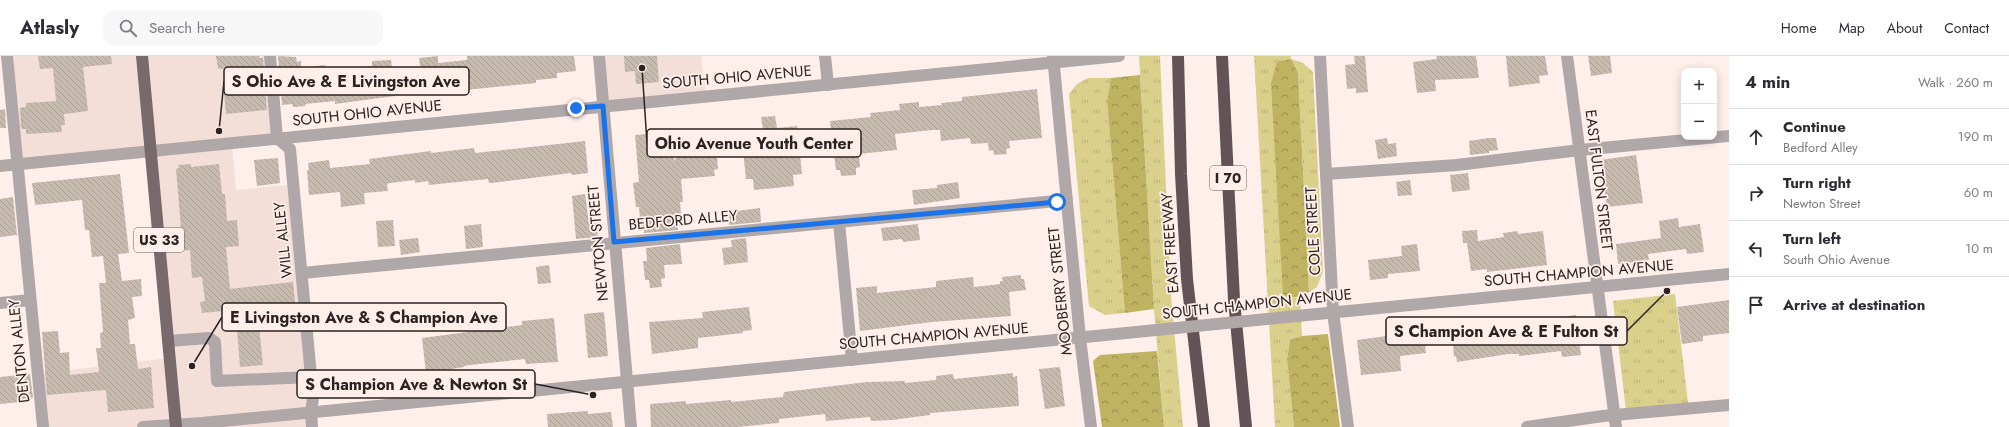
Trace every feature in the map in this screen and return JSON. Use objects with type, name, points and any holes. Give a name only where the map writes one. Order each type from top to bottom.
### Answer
[{"type":"highway","name":"EAST FREEWAY","points":[[1178,56],[1182,174],[1188,279],[1204,427]]},
{"type":"highway","name":"I 70","points":[[1222,56],[1234,300],[1246,427]]},
{"type":"main road","name":"US 33","points":[[142,56],[176,426]]},
{"type":"street","name":"DENTON ALLEY","points":[[7,56],[43,427]]},
{"type":"street","points":[[270,56],[277,138]]},
{"type":"street","name":"NEWTON STREET","points":[[599,56],[631,427]]},
{"type":"street","points":[[825,56],[828,85]]},
{"type":"street","name":"SOUTH OHIO AVENUE","points":[[0,166],[828,85],[1053,59],[1116,56]]},
{"type":"street","name":"COLE STREET","points":[[1320,56],[1333,312],[1348,427]]},
{"type":"street","name":"EAST FULTON STREET","points":[[1567,56],[1615,421]]},
{"type":"street","name":"MOOBERRY STREET","points":[[1053,59],[1080,338],[1091,427]]},
{"type":"street","points":[[1326,174],[1457,165],[1580,150],[1729,136]]},
{"type":"street","name":"WILL ALLEY","points":[[277,138],[290,149],[313,398],[311,412],[312,427]]},
{"type":"street","name":"BEDFORD ALLEY","points":[[302,273],[614,242],[1067,200]]},
{"type":"street","points":[[839,222],[852,360]]},
{"type":"street","name":"SOUTH CHAMPION AVENUE","points":[[143,427],[176,426],[1729,274]]},
{"type":"street","points":[[0,303],[30,300]]},
{"type":"street","points":[[168,341],[209,338],[215,342],[217,382],[311,376]]},
{"type":"street","points":[[1527,427],[1615,421],[1729,405]]},
{"type":"shaded area","points":[[6,56],[269,56],[276,137],[232,142],[236,190],[295,184],[311,427],[45,427],[36,374],[170,358],[150,151],[15,164]]},
{"type":"shaded area","points":[[597,56],[701,56],[706,96],[602,106]]},
{"type":"green space","points":[[1139,56],[1160,56],[1171,296],[1183,427],[1164,427],[1154,309]]},
{"type":"green space","points":[[1254,56],[1291,56],[1291,59],[1303,63],[1313,72],[1323,272],[1317,287],[1309,292],[1298,73],[1290,298],[1300,298],[1302,336],[1290,340],[1287,359],[1294,427],[1275,427]]},
{"type":"green space","points":[[1291,59],[1298,73],[1309,292],[1300,297],[1283,295],[1271,83],[1277,62]]},
{"type":"green space","points":[[1140,75],[1154,309],[1125,313],[1107,101],[1111,78]]},
{"type":"green space","points":[[1088,78],[1111,78],[1107,101],[1125,313],[1105,315],[1089,306],[1069,94],[1077,84]]},
{"type":"green space","points":[[1675,294],[1688,403],[1626,410],[1613,301]]},
{"type":"green space","points":[[1328,334],[1340,427],[1294,427],[1287,359],[1290,340],[1302,336]]},
{"type":"green space","points":[[1157,351],[1164,427],[1102,427],[1093,361],[1100,355]]},
{"type":"building","points":[[38,56],[111,56],[112,64],[83,67],[88,111],[64,114],[65,125],[61,125],[62,132],[26,134],[26,129],[22,129],[21,126],[20,108],[26,107],[26,103],[56,101],[53,68],[40,69]]},
{"type":"building","points":[[216,56],[259,56],[259,58],[263,58],[267,110],[226,114],[224,93],[230,92],[227,68],[218,69]]},
{"type":"building","points":[[278,56],[296,57],[297,62],[301,61],[301,68],[325,65],[326,70],[372,66],[372,61],[391,60],[395,96],[335,104],[335,101],[305,104],[306,106],[293,107],[292,104],[282,105]]},
{"type":"building","points":[[438,56],[438,63],[467,60],[467,56],[574,56],[576,71],[557,73],[557,78],[536,80],[536,83],[426,94],[424,80],[422,81],[419,58]]},
{"type":"building","points":[[624,56],[657,56],[659,82],[636,84],[635,71],[625,72]]},
{"type":"building","points":[[1354,56],[1365,56],[1368,92],[1356,93],[1356,88],[1347,89],[1345,65],[1355,64]]},
{"type":"building","points":[[1436,56],[1476,56],[1479,78],[1435,80],[1436,91],[1417,93],[1413,62],[1437,59]]},
{"type":"building","points":[[1506,56],[1545,56],[1548,75],[1539,76],[1540,83],[1509,87]]},
{"type":"building","points":[[1588,56],[1610,56],[1612,73],[1591,76]]},
{"type":"building","points":[[1037,89],[1042,138],[1009,141],[1010,148],[1006,149],[1007,154],[994,155],[993,150],[989,151],[988,143],[971,144],[970,138],[941,141],[940,130],[932,130],[895,134],[897,150],[859,154],[860,167],[856,168],[856,175],[841,176],[840,170],[836,170],[830,121],[871,117],[870,113],[900,110],[899,104],[919,102],[919,107],[942,105],[941,103],[962,101],[962,97]]},
{"type":"building","points":[[5,109],[6,128],[0,128],[0,110]]},
{"type":"building","points":[[775,116],[777,128],[797,126],[802,174],[793,175],[794,186],[754,190],[753,179],[746,179],[741,132],[763,130],[761,117]]},
{"type":"building","points":[[671,132],[674,161],[691,135],[715,133],[718,169],[714,170],[715,176],[681,179],[683,202],[680,202],[682,226],[678,226],[678,230],[644,233],[644,230],[641,230],[639,207],[636,207],[633,183],[639,182],[635,135]]},
{"type":"building","points":[[1387,138],[1388,144],[1396,143],[1397,156],[1378,159],[1375,140]]},
{"type":"building","points":[[1496,138],[1498,150],[1489,151],[1489,153],[1470,155],[1469,141]]},
{"type":"building","points":[[585,141],[588,173],[572,175],[571,173],[491,183],[489,183],[488,179],[429,185],[428,181],[415,183],[415,180],[390,183],[387,184],[388,191],[364,193],[365,204],[341,207],[340,192],[309,195],[307,170],[309,170],[308,163],[329,160],[330,168],[370,164],[369,159],[431,151],[431,153],[474,148],[475,153]]},
{"type":"building","points":[[1636,155],[1643,203],[1607,207],[1600,160]]},
{"type":"building","points":[[278,158],[280,183],[257,186],[254,160]]},
{"type":"building","points":[[191,164],[191,167],[219,164],[222,194],[225,194],[227,221],[237,220],[239,246],[226,247],[230,289],[293,282],[296,311],[258,315],[263,365],[240,367],[236,317],[233,318],[232,310],[202,313],[200,302],[205,301],[202,277],[192,278],[190,250],[183,251],[176,169],[179,168],[178,165]]},
{"type":"building","points":[[1468,173],[1470,190],[1452,192],[1450,175]]},
{"type":"building","points":[[120,174],[129,253],[118,254],[122,281],[141,279],[142,296],[132,297],[135,318],[128,320],[130,344],[135,344],[138,369],[151,367],[154,408],[108,412],[106,390],[47,395],[42,332],[58,331],[60,353],[69,352],[70,375],[99,372],[96,348],[101,348],[100,333],[103,332],[99,283],[106,283],[103,256],[92,257],[89,230],[85,230],[82,200],[35,205],[32,183]]},
{"type":"building","points":[[1410,180],[1412,195],[1398,196],[1396,182]]},
{"type":"building","points":[[958,182],[960,198],[914,205],[912,190],[937,188],[937,185]]},
{"type":"building","points":[[585,194],[589,224],[596,223],[598,237],[576,239],[572,196]]},
{"type":"building","points":[[13,197],[17,235],[0,237],[0,199]]},
{"type":"building","points":[[760,208],[761,222],[729,225],[728,212]]},
{"type":"building","points":[[1678,218],[1679,227],[1700,224],[1704,252],[1687,254],[1686,249],[1648,254],[1649,260],[1618,264],[1616,244],[1661,238],[1659,221]]},
{"type":"building","points":[[393,220],[395,246],[378,247],[376,221]]},
{"type":"building","points":[[481,224],[483,247],[466,249],[464,226]]},
{"type":"building","points":[[918,224],[920,240],[903,242],[902,239],[883,241],[881,228]]},
{"type":"building","points":[[1477,230],[1478,241],[1504,237],[1503,233],[1518,231],[1518,234],[1543,231],[1547,265],[1487,272],[1487,269],[1471,271],[1467,243],[1463,243],[1462,231]]},
{"type":"building","points":[[418,238],[420,252],[401,255],[399,240]]},
{"type":"building","points":[[746,238],[748,262],[724,265],[722,248],[732,247],[731,240]]},
{"type":"building","points":[[680,244],[682,264],[664,265],[665,278],[661,279],[662,287],[650,288],[649,280],[645,280],[643,261],[647,261],[646,248]]},
{"type":"building","points":[[1417,244],[1420,271],[1388,274],[1388,278],[1370,280],[1368,260],[1402,256],[1401,246]]},
{"type":"building","points":[[549,265],[551,283],[538,284],[536,267]]},
{"type":"building","points":[[1021,275],[1021,279],[1024,279],[1026,290],[1009,292],[1011,316],[932,322],[860,331],[856,288],[877,286],[877,293],[936,287],[936,281],[973,277],[974,287],[1000,284],[1000,281],[1003,281],[1002,277]]},
{"type":"building","points":[[1729,300],[1729,333],[1703,336],[1703,341],[1682,344],[1677,307]]},
{"type":"building","points":[[749,307],[752,330],[743,331],[743,333],[698,338],[698,348],[652,354],[649,322],[703,318],[702,312]]},
{"type":"building","points":[[604,312],[608,356],[588,358],[584,314]]},
{"type":"building","points":[[1576,315],[1581,355],[1562,357],[1561,351],[1519,356],[1519,354],[1508,354],[1457,362],[1456,356],[1454,357],[1452,330]]},
{"type":"building","points":[[554,318],[558,362],[526,364],[525,359],[470,365],[426,373],[422,338],[522,325],[522,321]]},
{"type":"building","points":[[1423,331],[1426,353],[1400,356],[1401,371],[1361,375],[1357,340]]},
{"type":"building","points":[[1060,367],[1065,406],[1045,409],[1039,369]]},
{"type":"building","points":[[1013,373],[1013,377],[1017,376],[1019,406],[930,413],[930,415],[892,420],[871,421],[870,417],[826,421],[825,414],[779,419],[779,423],[737,427],[651,427],[650,404],[686,401],[686,404],[731,400],[731,402],[783,397],[784,392],[867,382],[905,381],[905,383],[936,380],[936,376],[953,374],[954,379]]},
{"type":"building","points":[[30,374],[33,398],[29,398],[30,401],[0,404],[0,377]]},
{"type":"building","points":[[588,411],[588,414],[611,412],[613,427],[548,427],[547,414]]},
{"type":"place","name":"Ohio Avenue Youth Center","points":[[642,68]]},
{"type":"place","name":"S Ohio Ave & E Livingston Ave","points":[[219,131]]},
{"type":"place","name":"S Champion Ave & E Fulton St","points":[[1667,291]]},
{"type":"place","name":"E Livingston Ave & S Champion Ave","points":[[192,366]]},
{"type":"place","name":"S Champion Ave & Newton St","points":[[593,395]]},
{"type":"route","points":[[576,108],[603,106],[614,242],[1057,202]]}]
